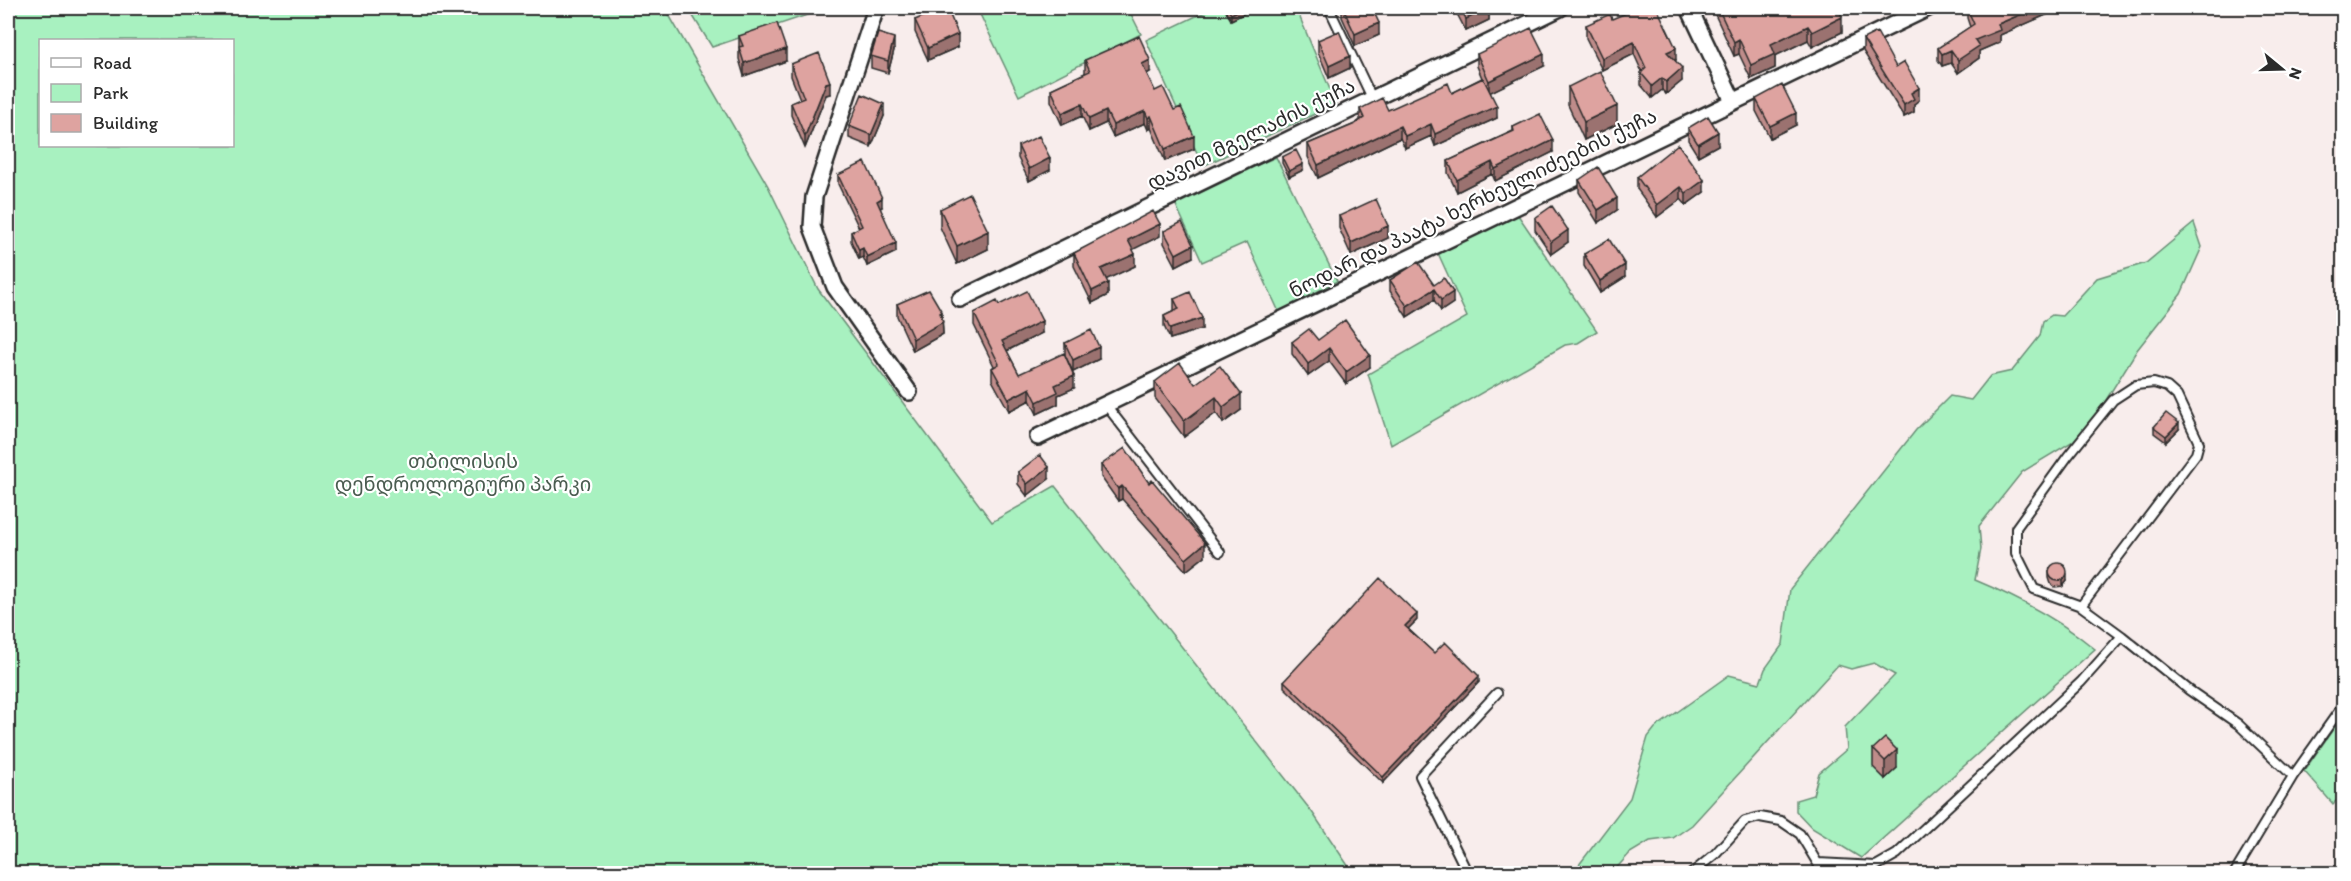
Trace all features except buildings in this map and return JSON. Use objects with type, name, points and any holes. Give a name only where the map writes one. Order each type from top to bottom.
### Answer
[{"type":"street","points":[[876,8],[813,197],[812,227],[835,287],[909,392]]},
{"type":"street","name":"დავით მგელაძის ქუჩა","points":[[960,298],[1560,8]]},
{"type":"street","points":[[1689,8],[1733,101]]},
{"type":"street","name":"ნოდარ და პაატა ხერხეულიძეების ქუჩა","points":[[1038,437],[1928,8]]},
{"type":"lane","points":[[1329,8],[1372,98]]},
{"type":"lane","points":[[2081,606],[2196,454],[2199,443],[2177,396],[2167,387],[2154,383],[2136,385],[2113,400],[2068,456],[2016,528],[2016,553],[2034,589],[2081,606],[2189,690],[2238,724],[2293,776]]},
{"type":"lane","points":[[1106,405],[1220,552]]},
{"type":"lane","points":[[1818,863],[1876,866],[1897,854],[2081,682],[2122,636]]},
{"type":"lane","points":[[1468,873],[1420,776],[1497,693]]},
{"type":"lane","points":[[2234,873],[2293,776],[2343,704]]},
{"type":"lane","points":[[1690,873],[1714,854],[1745,821],[1760,817],[1781,821],[1800,834],[1824,873]]},
{"type":"green space","name":"თბილისის დენდროლოგიური პარკი","points":[[8,8],[665,8],[768,186],[818,289],[992,522],[1055,486],[1312,812],[1353,873],[8,873]]},
{"type":"green space","points":[[688,8],[828,8],[712,47]]},
{"type":"green space","points":[[977,8],[1128,8],[1141,34],[1019,96]]},
{"type":"green space","points":[[1213,8],[1296,8],[1336,104],[1203,166],[1146,40]]},
{"type":"green space","points":[[1276,157],[1337,281],[1279,312],[1247,242],[1202,262],[1174,201]]},
{"type":"green space","points":[[1518,215],[1597,331],[1578,343],[1565,345],[1391,445],[1368,374],[1467,317],[1437,251]]},
{"type":"green space","points":[[2194,223],[2202,247],[2181,294],[2137,350],[2085,434],[2022,472],[1979,526],[1981,549],[1975,580],[2038,610],[2095,649],[1861,858],[1812,828],[1796,811],[1796,800],[1813,795],[1819,773],[1847,749],[1845,727],[1895,675],[1874,663],[1851,669],[1838,665],[1692,825],[1673,838],[1650,841],[1630,853],[1612,873],[1572,874],[1630,798],[1648,737],[1655,728],[1729,675],[1760,683],[1765,669],[1783,644],[1790,589],[1916,430],[1950,396],[1971,400],[1990,376],[2012,371],[2040,336],[2043,321],[2052,315],[2062,316],[2097,278],[2146,263]]},
{"type":"green space","points":[[2343,715],[2343,794],[2333,804],[2304,771]]}]
